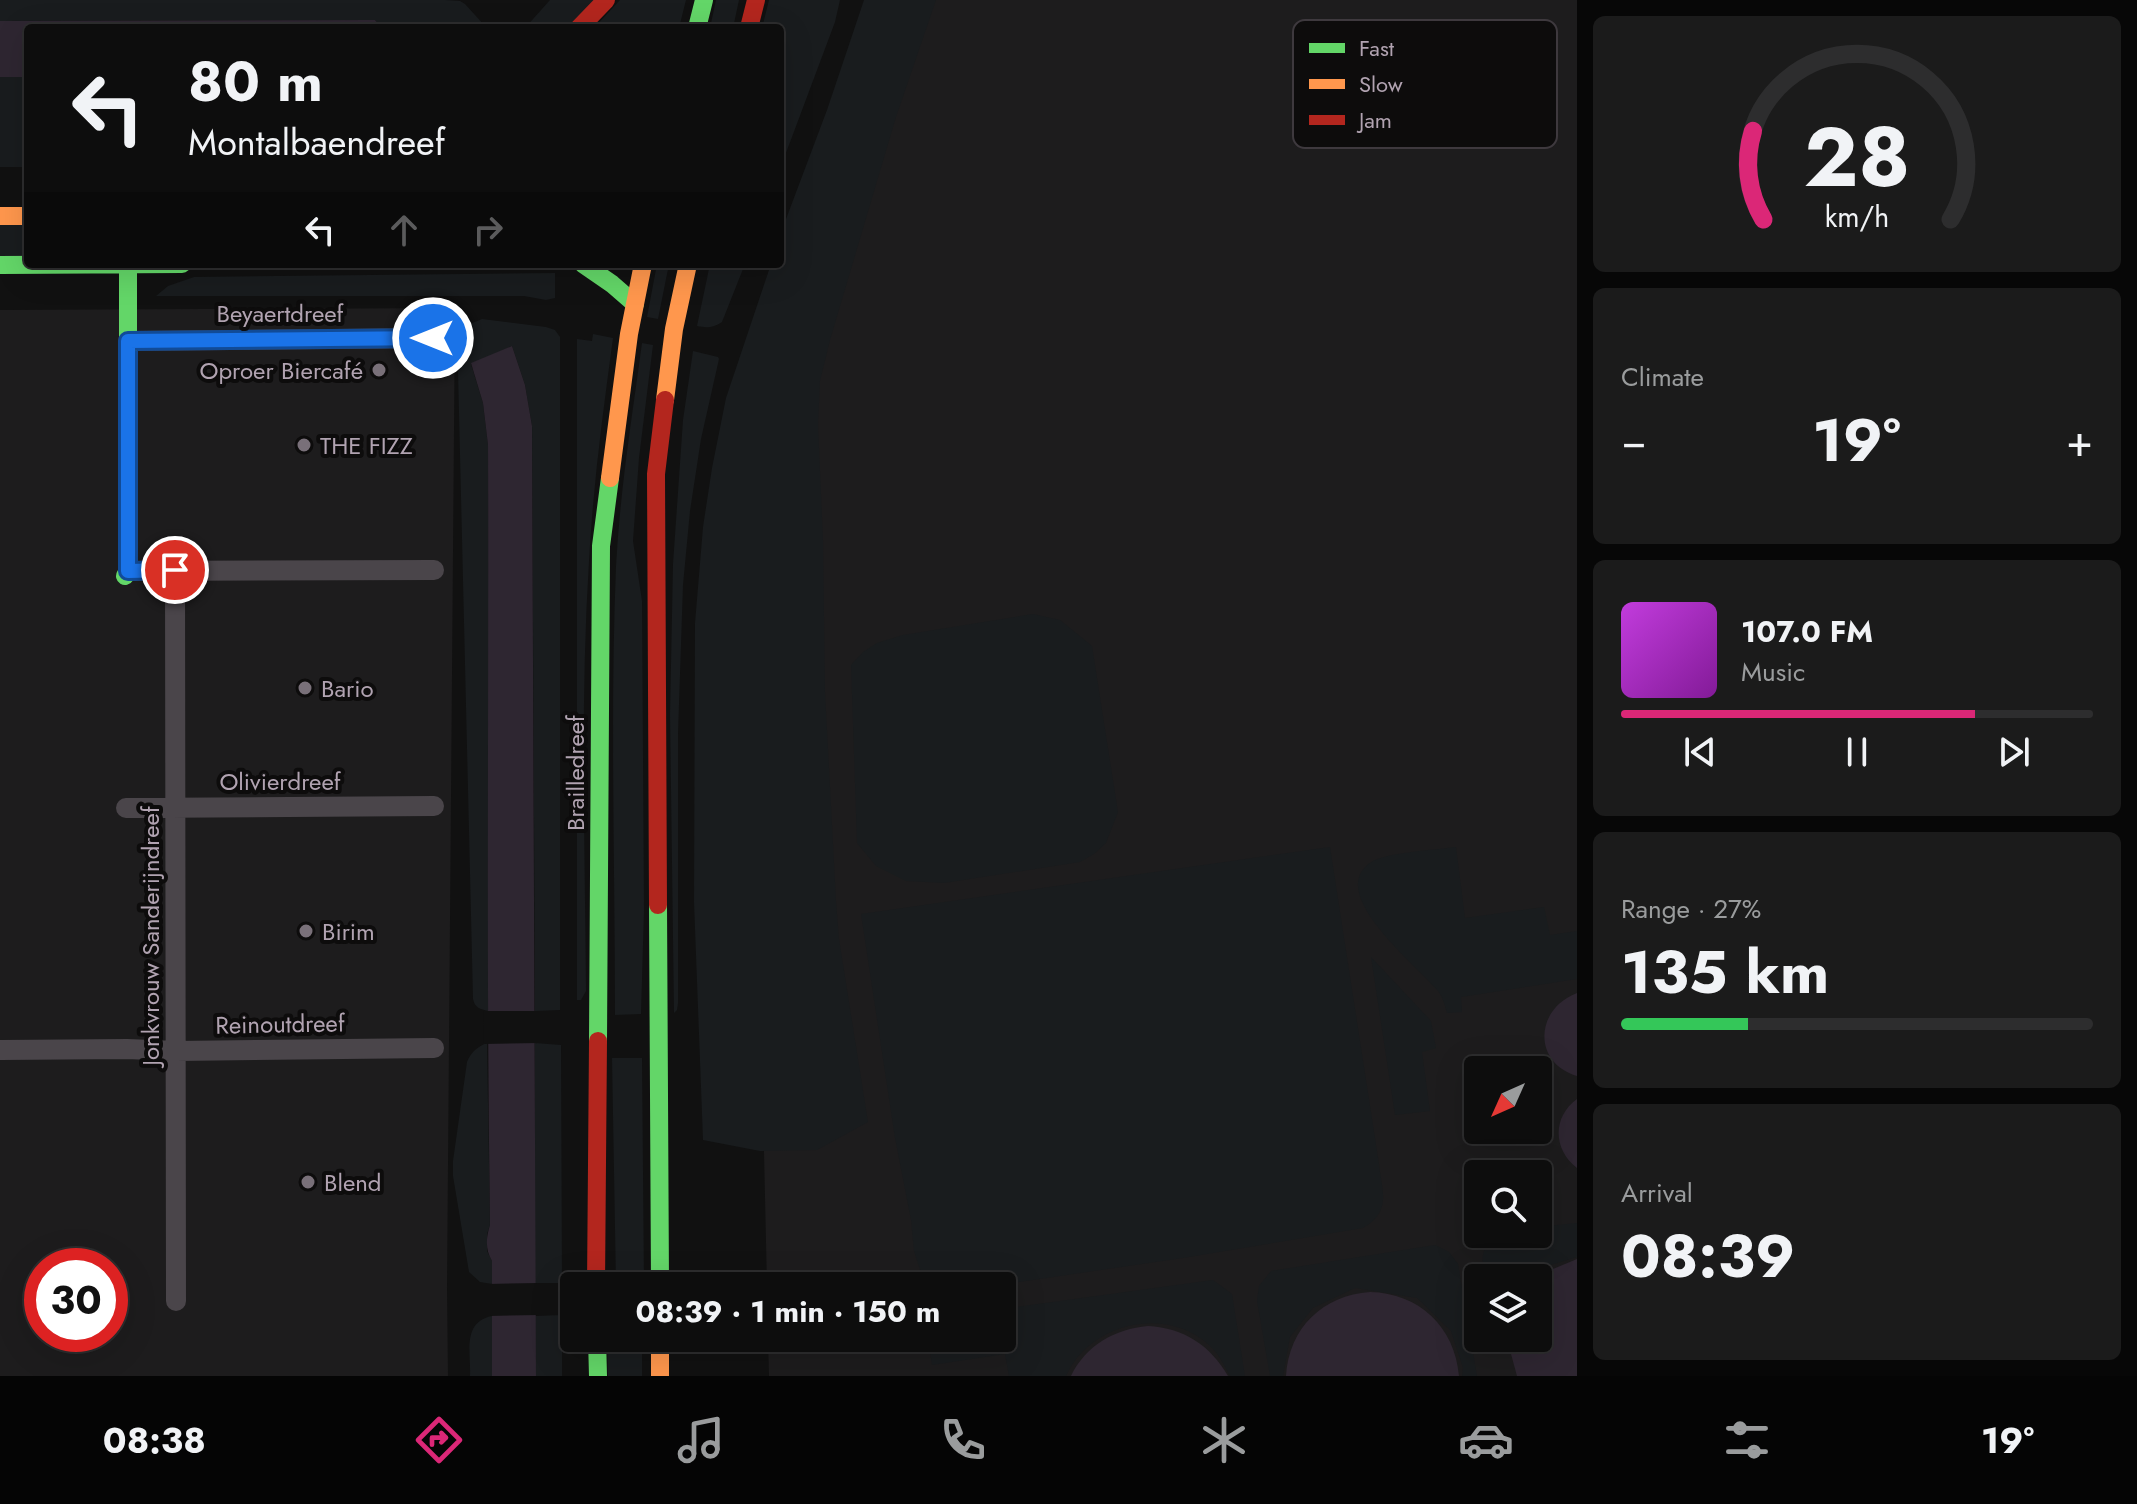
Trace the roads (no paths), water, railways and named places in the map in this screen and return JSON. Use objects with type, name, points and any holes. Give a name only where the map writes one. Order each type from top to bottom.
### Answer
[{"type":"main road","points":[[583,24],[606,0]]},
{"type":"main road","points":[[698,24],[704,0]]},
{"type":"main road","points":[[750,24],[756,0]]},
{"type":"main road","points":[[0,216],[24,216]]},
{"type":"main road","points":[[0,265],[24,265]]},
{"type":"main road","points":[[126,573],[128,268]]},
{"type":"main road","points":[[589,268],[635,304]]},
{"type":"main road","name":"Brailledreef","points":[[596,1272],[601,546],[622,382],[642,268]]},
{"type":"main road","points":[[660,1272],[656,474],[674,329],[687,268]]},
{"type":"main road","points":[[597,1352],[598,1376]]},
{"type":"main road","points":[[660,1352],[660,1376]]},
{"type":"street","name":"Beyaertdreef","points":[[128,341],[433,338]]},
{"type":"street","points":[[126,573],[175,570],[434,570]]},
{"type":"street","name":"Jonkvrouw Sanderijndreef","points":[[175,570],[176,1301]]},
{"type":"street","name":"Olivierdreef","points":[[126,808],[434,806]]},
{"type":"street","name":"Reinoutdreef","points":[[0,1050],[434,1048]]},
{"type":"place","name":"Oproer Biercafé","points":[[379,370]]},
{"type":"place","name":"THE FIZZ","points":[[304,445]]},
{"type":"place","name":"Bario","points":[[305,688]]},
{"type":"place","name":"Birim","points":[[306,931]]},
{"type":"place","name":"Blend","points":[[308,1182]]}]
